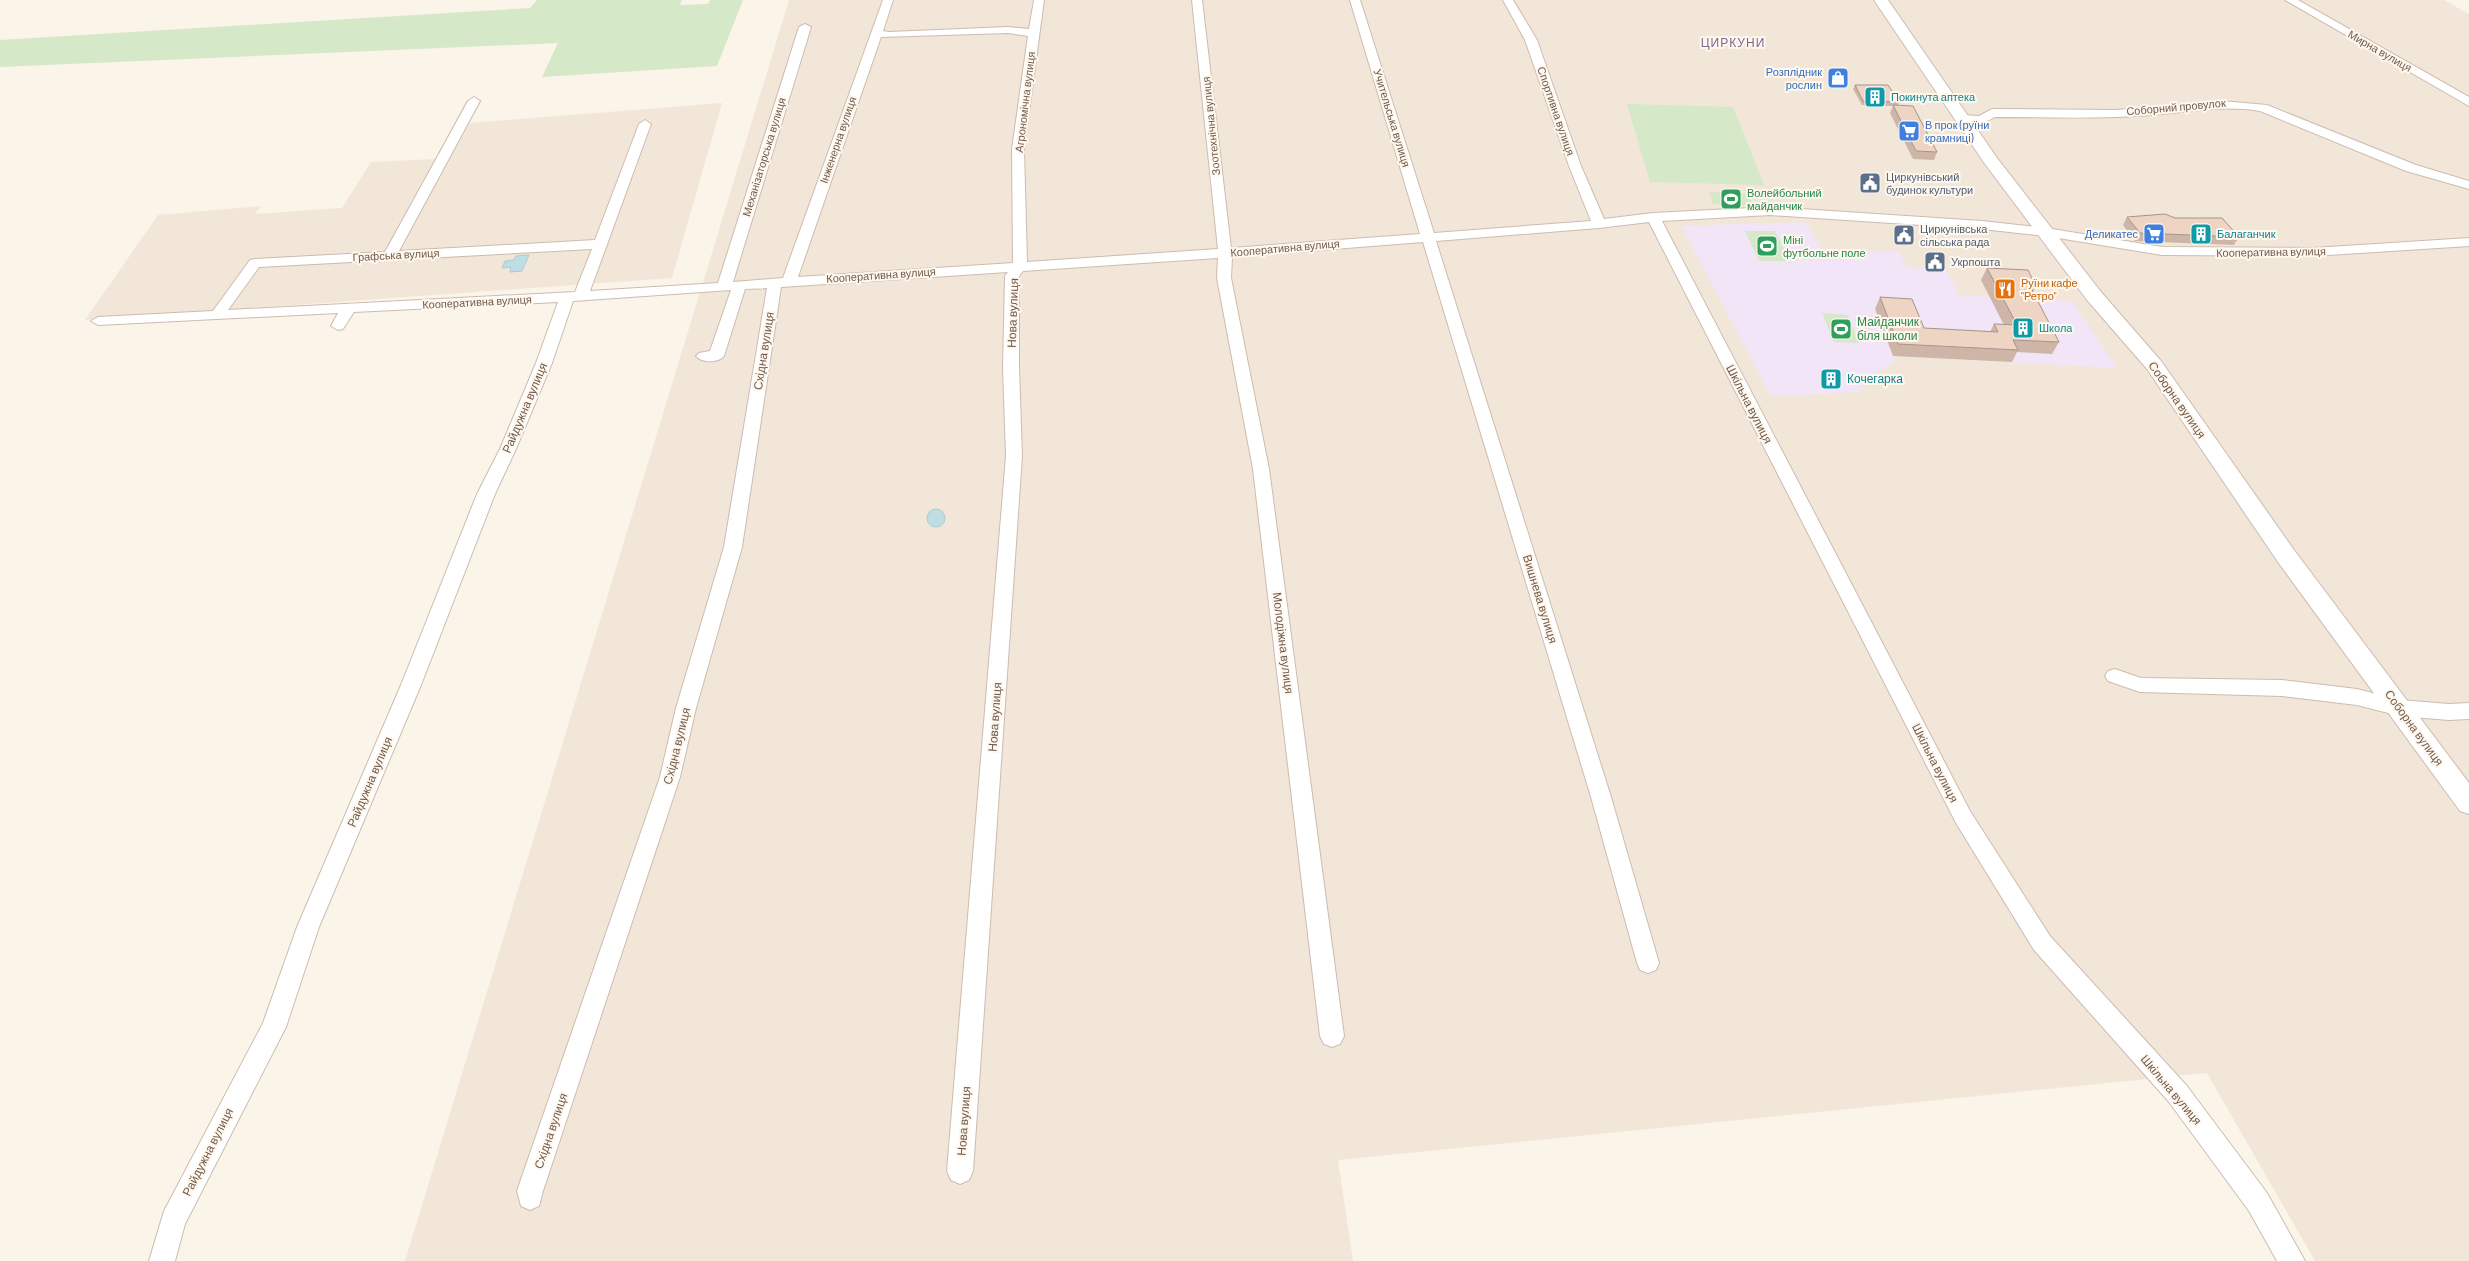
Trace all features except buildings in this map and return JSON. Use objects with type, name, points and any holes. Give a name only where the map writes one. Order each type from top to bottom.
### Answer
[{"type":"street","name":"Інженерна вулиця","points":[[782,282],[888,0]]},
{"type":"street","name":"Агрономічна вулиця","points":[[1020,265],[1018,149],[1039,0]]},
{"type":"street","name":"Зоотехнічна вулиця","points":[[1197,0],[1225,253]]},
{"type":"street","name":"Учительська вулиця","points":[[1356,0],[1429,236]]},
{"type":"street","name":"Спортивна вулиця","points":[[1508,0],[1531,40],[1575,166],[1599,224]]},
{"type":"street","name":"Соборна вулиця","points":[[1880,0],[1962,120],[2094,296],[2154,365],[2286,556],[2469,803]]},
{"type":"street","name":"Мирна вулиця","points":[[2290,0],[2469,102]]},
{"type":"street","name":"Механізаторська вулиця","points":[[724,286],[805,28]]},
{"type":"street","points":[[875,33],[888,35],[1026,30],[1034,33]]},
{"type":"street","points":[[390,255],[474,102]]},
{"type":"street","name":"Соборний провулок","points":[[1962,120],[1981,120],[1992,113],[2156,112],[2226,103],[2242,104],[2263,108],[2411,168],[2469,185]]},
{"type":"street","points":[[574,297],[602,244],[644,124]]},
{"type":"street","name":"Кооперативна вулиця","points":[[98,321],[574,297],[1020,265],[1225,253],[1599,224],[1652,218],[1770,211],[1979,225],[2046,232],[2162,251],[2233,253],[2312,252],[2469,242]]},
{"type":"street","name":"Шкільна вулиця","points":[[1652,218],[1963,817],[2042,943],[2178,1094],[2258,1202],[2292,1261]]},
{"type":"street","name":"Вишнева вулиця","points":[[1429,236],[1600,797],[1648,963]]},
{"type":"street","name":"Графська вулиця","points":[[217,315],[255,263],[602,244]]},
{"type":"street","name":"Молодіжна вулиця","points":[[1225,253],[1224,278],[1261,469],[1332,1036]]},
{"type":"street","name":"Нова вулиця","points":[[960,1171],[1014,456],[1011,368],[1012,276],[1020,265]]},
{"type":"street","name":"Східна вулиця","points":[[530,1197],[530,1191],[670,777],[686,708],[733,547],[782,282]]},
{"type":"street","points":[[704,356],[716,356],[740,284]]},
{"type":"street","name":"Райдужна вулиця","points":[[162,1261],[173,1220],[274,1027],[308,927],[411,685],[486,494],[508,449],[574,297]]},
{"type":"street","points":[[460,318],[468,302]]},
{"type":"street","points":[[338,326],[349,308]]},
{"type":"street","points":[[2114,676],[2140,686],[2282,688],[2358,697],[2400,708],[2449,712],[2469,710]]},
{"type":"shaded area","points":[[789,0],[2444,0],[2469,14],[2469,1261],[2315,1261],[2207,1073],[1338,1160],[1353,1261],[405,1261]]},
{"type":"shaded area","points":[[482,100],[469,123],[722,103],[672,278],[85,320],[158,215],[261,206],[255,214],[342,208],[371,162],[435,159],[466,101]]},
{"type":"shaded area","points":[[1806,222],[1821,250],[1899,252],[1907,268],[1945,268],[1959,295],[2072,301],[2117,368],[1895,356],[1895,362],[1868,378],[1860,392],[1771,396],[1681,226]]},
{"type":"green space","points":[[537,0],[682,0],[680,5],[708,4],[710,0],[743,0],[717,66],[542,77],[558,43],[0,67],[0,40],[530,8]]},
{"type":"green space","points":[[1627,104],[1733,107],[1764,185],[1650,182]]},
{"type":"green space","name":"Волейбольний майданчик","points":[[1709,192],[1748,194],[1753,205],[1713,204]]},
{"type":"green space","name":"Міні футбольне поле","points":[[1745,231],[1775,231],[1790,261],[1759,261]]},
{"type":"green space","name":"Майданчик біля школи","points":[[1822,313],[1848,315],[1859,343],[1834,342]]},
{"type":"water","points":[[529,255],[522,271],[510,272],[511,267],[502,268],[505,261],[514,260],[516,256]]},
{"type":"water","points":[[936,509],[942,512],[945,518],[942,524],[936,527],[930,524],[927,518],[930,512]]},
{"type":"place","name":"Розплідник рослин","points":[[1838,78]]},
{"type":"place","name":"Покинута аптека","points":[[1875,97]]},
{"type":"place","name":"В прок (руїни крамниці)","points":[[1909,131]]},
{"type":"place","name":"Циркунівський будинок культури","points":[[1870,183]]},
{"type":"place","name":"Волейбольний майданчик","points":[[1731,199]]},
{"type":"place","name":"Деликатес","points":[[2154,234]]},
{"type":"place","name":"Балаганчик","points":[[2201,234]]},
{"type":"place","name":"Циркунівська сільська рада","points":[[1904,235]]},
{"type":"place","name":"Міні футбольне поле","points":[[1767,246]]},
{"type":"place","name":"Укрпошта","points":[[1935,262]]},
{"type":"place","name":"Руїни кафе \"Ретро\"","points":[[2005,289]]},
{"type":"place","name":"Школа","points":[[2023,328]]},
{"type":"place","name":"Майданчик біля школи","points":[[1841,329]]},
{"type":"place","name":"Кочегарка","points":[[1831,379]]},
{"type":"district","name":"ЦИРКУНИ","points":[[1733,43]]}]
